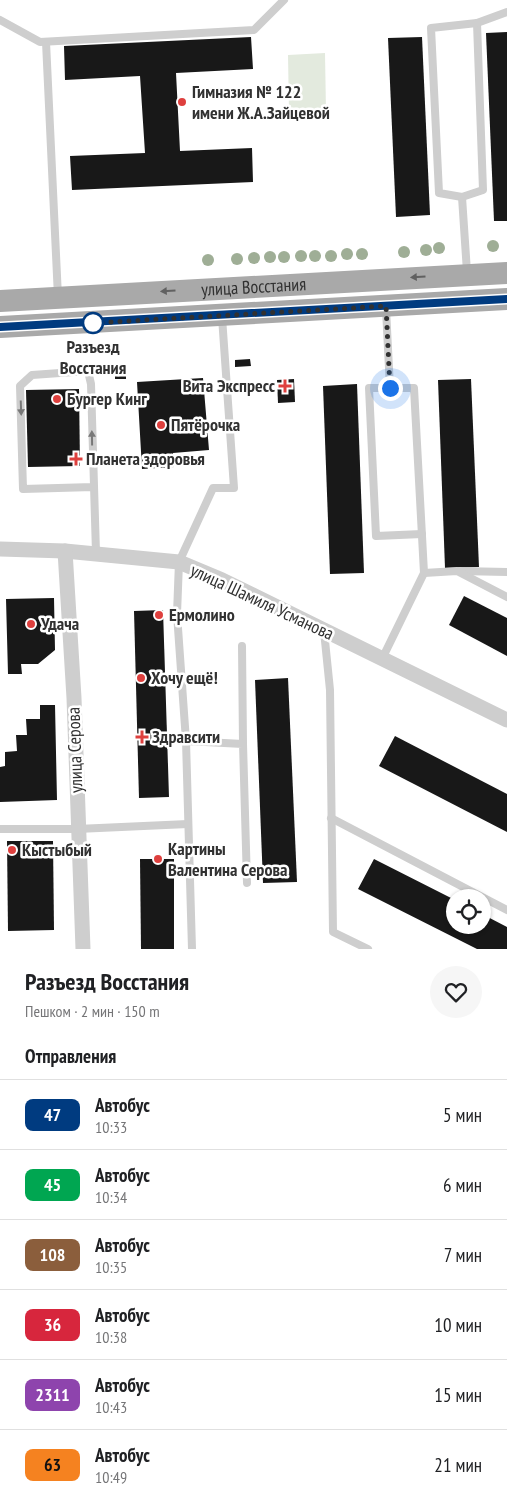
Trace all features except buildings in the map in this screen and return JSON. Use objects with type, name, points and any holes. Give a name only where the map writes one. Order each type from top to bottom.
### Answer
[{"type":"main road","name":"улица Восстания","points":[[0,300],[507,272]]},
{"type":"main road","name":"улица Восстания","points":[[0,327],[507,299]]},
{"type":"street","name":"улица Шамиля Усманова","points":[[0,549],[65,551],[179,562],[222,580],[507,720]]},
{"type":"street","name":"улица Серова","points":[[65,551],[74,698],[83,949]]},
{"type":"lane","points":[[0,20],[40,42],[254,30],[284,0]]},
{"type":"lane","points":[[477,23],[484,190],[462,197],[439,193],[431,28],[477,23],[507,12]]},
{"type":"lane","points":[[46,42],[58,297]]},
{"type":"lane","points":[[462,197],[467,275]]},
{"type":"lane","points":[[386,306],[390,388]]},
{"type":"lane","points":[[192,949],[186,741],[177,614],[179,562],[213,488],[234,488],[222,315]]},
{"type":"lane","points":[[93,487],[23,489],[20,386],[32,375],[88,371],[91,384],[96,554]]},
{"type":"lane","points":[[382,659],[424,573],[422,534],[414,388],[369,388],[376,536],[422,534]]},
{"type":"lane","points":[[424,573],[457,571],[507,572]]},
{"type":"lane","points":[[457,571],[507,596]]},
{"type":"lane","points":[[324,631],[330,690],[333,932],[368,949]]},
{"type":"lane","points":[[242,646],[247,883]]},
{"type":"lane","points":[[186,741],[243,744]]},
{"type":"lane","points":[[331,818],[507,910]]},
{"type":"lane","points":[[0,829],[78,829],[188,824]]},
{"type":"shaded area","points":[[325,53],[326,112],[289,113],[288,55]]},
{"type":"bus line","name":"47","points":[[0,327],[507,299]]},
{"type":"place","name":"Гимназия № 122 имени Ж.А.Зайцевой","points":[[182,102]]},
{"type":"place","name":"Разъезд Восстания","points":[[93,323]]},
{"type":"place","name":"Вита Экспресс","points":[[285,386]]},
{"type":"place","name":"Бургер Кинг","points":[[57,399]]},
{"type":"place","name":"Пятёрочка","points":[[161,425]]},
{"type":"place","name":"Планета здоровья","points":[[76,459]]},
{"type":"place","name":"Ермолино","points":[[159,615]]},
{"type":"place","name":"Удача","points":[[31,624]]},
{"type":"place","name":"Хочу ещё!","points":[[141,678]]},
{"type":"place","name":"Здравсити","points":[[142,737]]},
{"type":"place","name":"Кыстыбый","points":[[12,850]]},
{"type":"place","name":"Картины Валентина Серова","points":[[158,859]]},
{"type":"route","points":[[93,323],[386,306],[390,388]]}]
